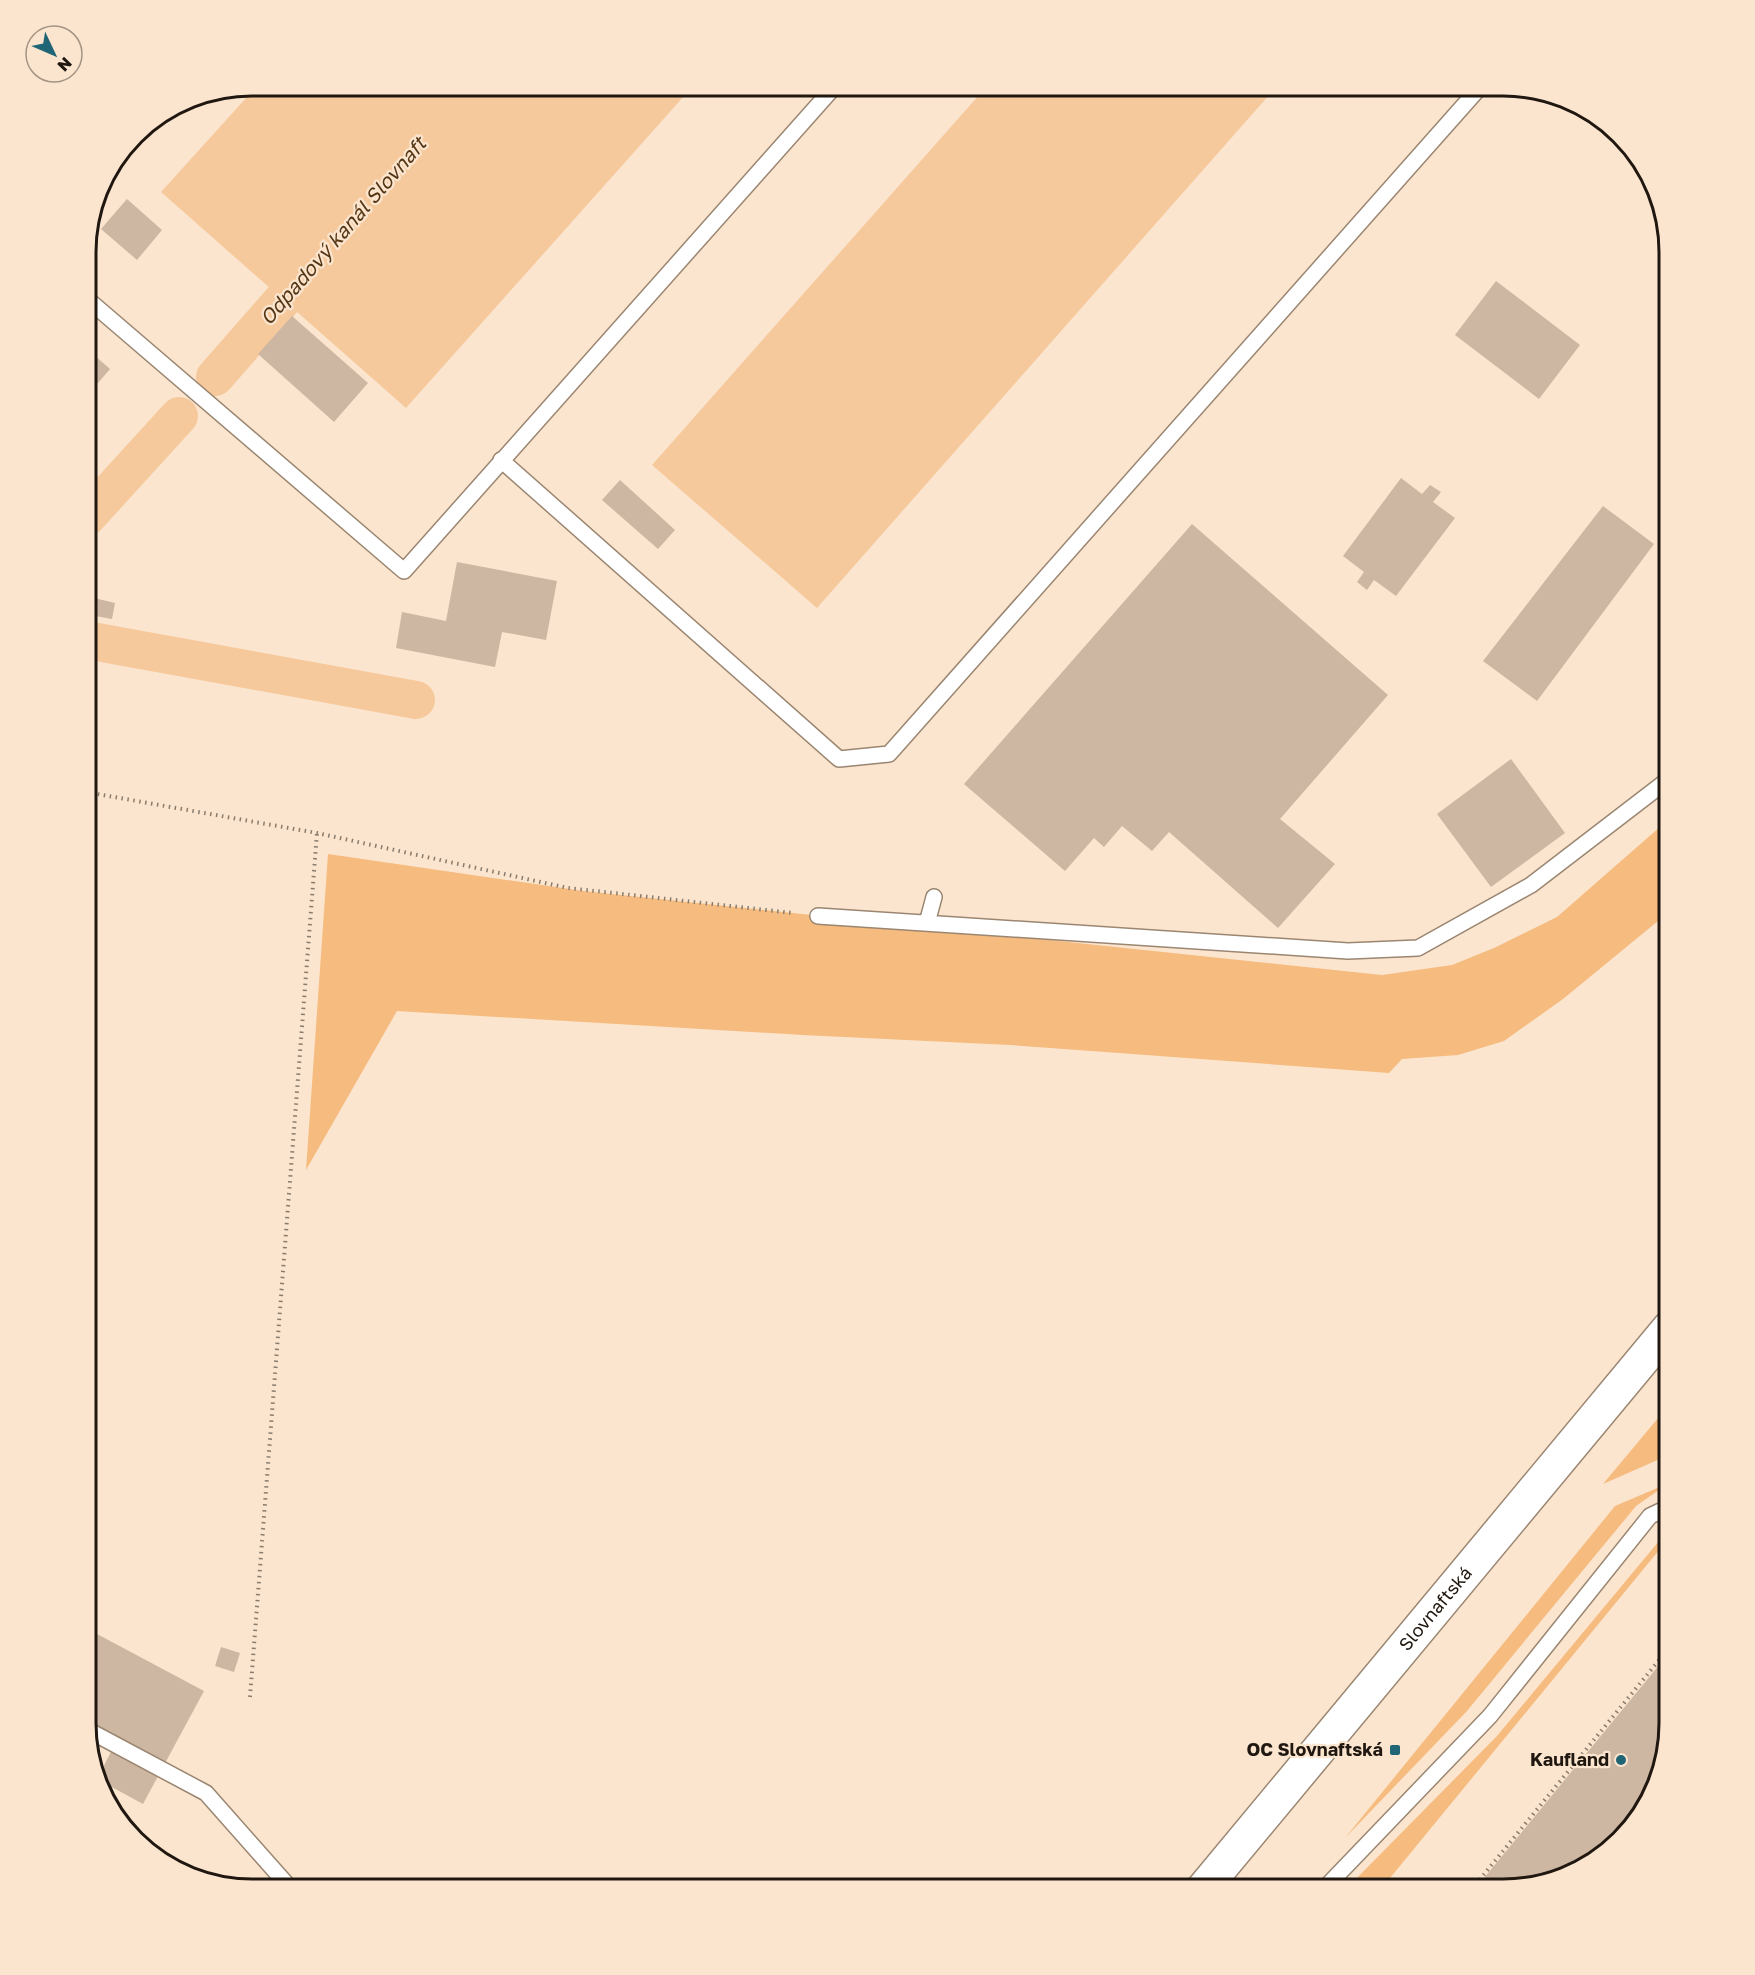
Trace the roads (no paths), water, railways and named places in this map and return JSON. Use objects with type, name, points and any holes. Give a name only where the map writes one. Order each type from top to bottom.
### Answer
[{"type":"main road","name":"Slovnaftská","points":[[1212,1879],[1659,1341]]},
{"type":"lane","points":[[96,307],[404,571],[826,96]]},
{"type":"lane","points":[[501,460],[839,759],[889,754],[1472,96]]},
{"type":"lane","points":[[818,916],[1348,951],[1418,948],[1531,885],[1659,787]]},
{"type":"lane","points":[[927,923],[934,897]]},
{"type":"lane","points":[[1334,1879],[1490,1716],[1650,1516],[1659,1512]]},
{"type":"lane","points":[[97,1734],[206,1793],[281,1879]]},
{"type":"water","points":[[248,96],[684,96],[406,408],[161,192]]},
{"type":"water","points":[[978,96],[1268,96],[817,608],[652,465]]},
{"type":"waterway","name":"Odpadový kanál Slovnaft","points":[[215,377],[315,263]]},
{"type":"waterway","name":"Odpadový kanál Slovnaft","points":[[96,507],[179,416]]},
{"type":"waterway","points":[[96,642],[416,700]]},
{"type":"place","name":"OC Slovnaftská","points":[[1395,1750]]},
{"type":"place","name":"Kaufland","points":[[1621,1760]]}]
